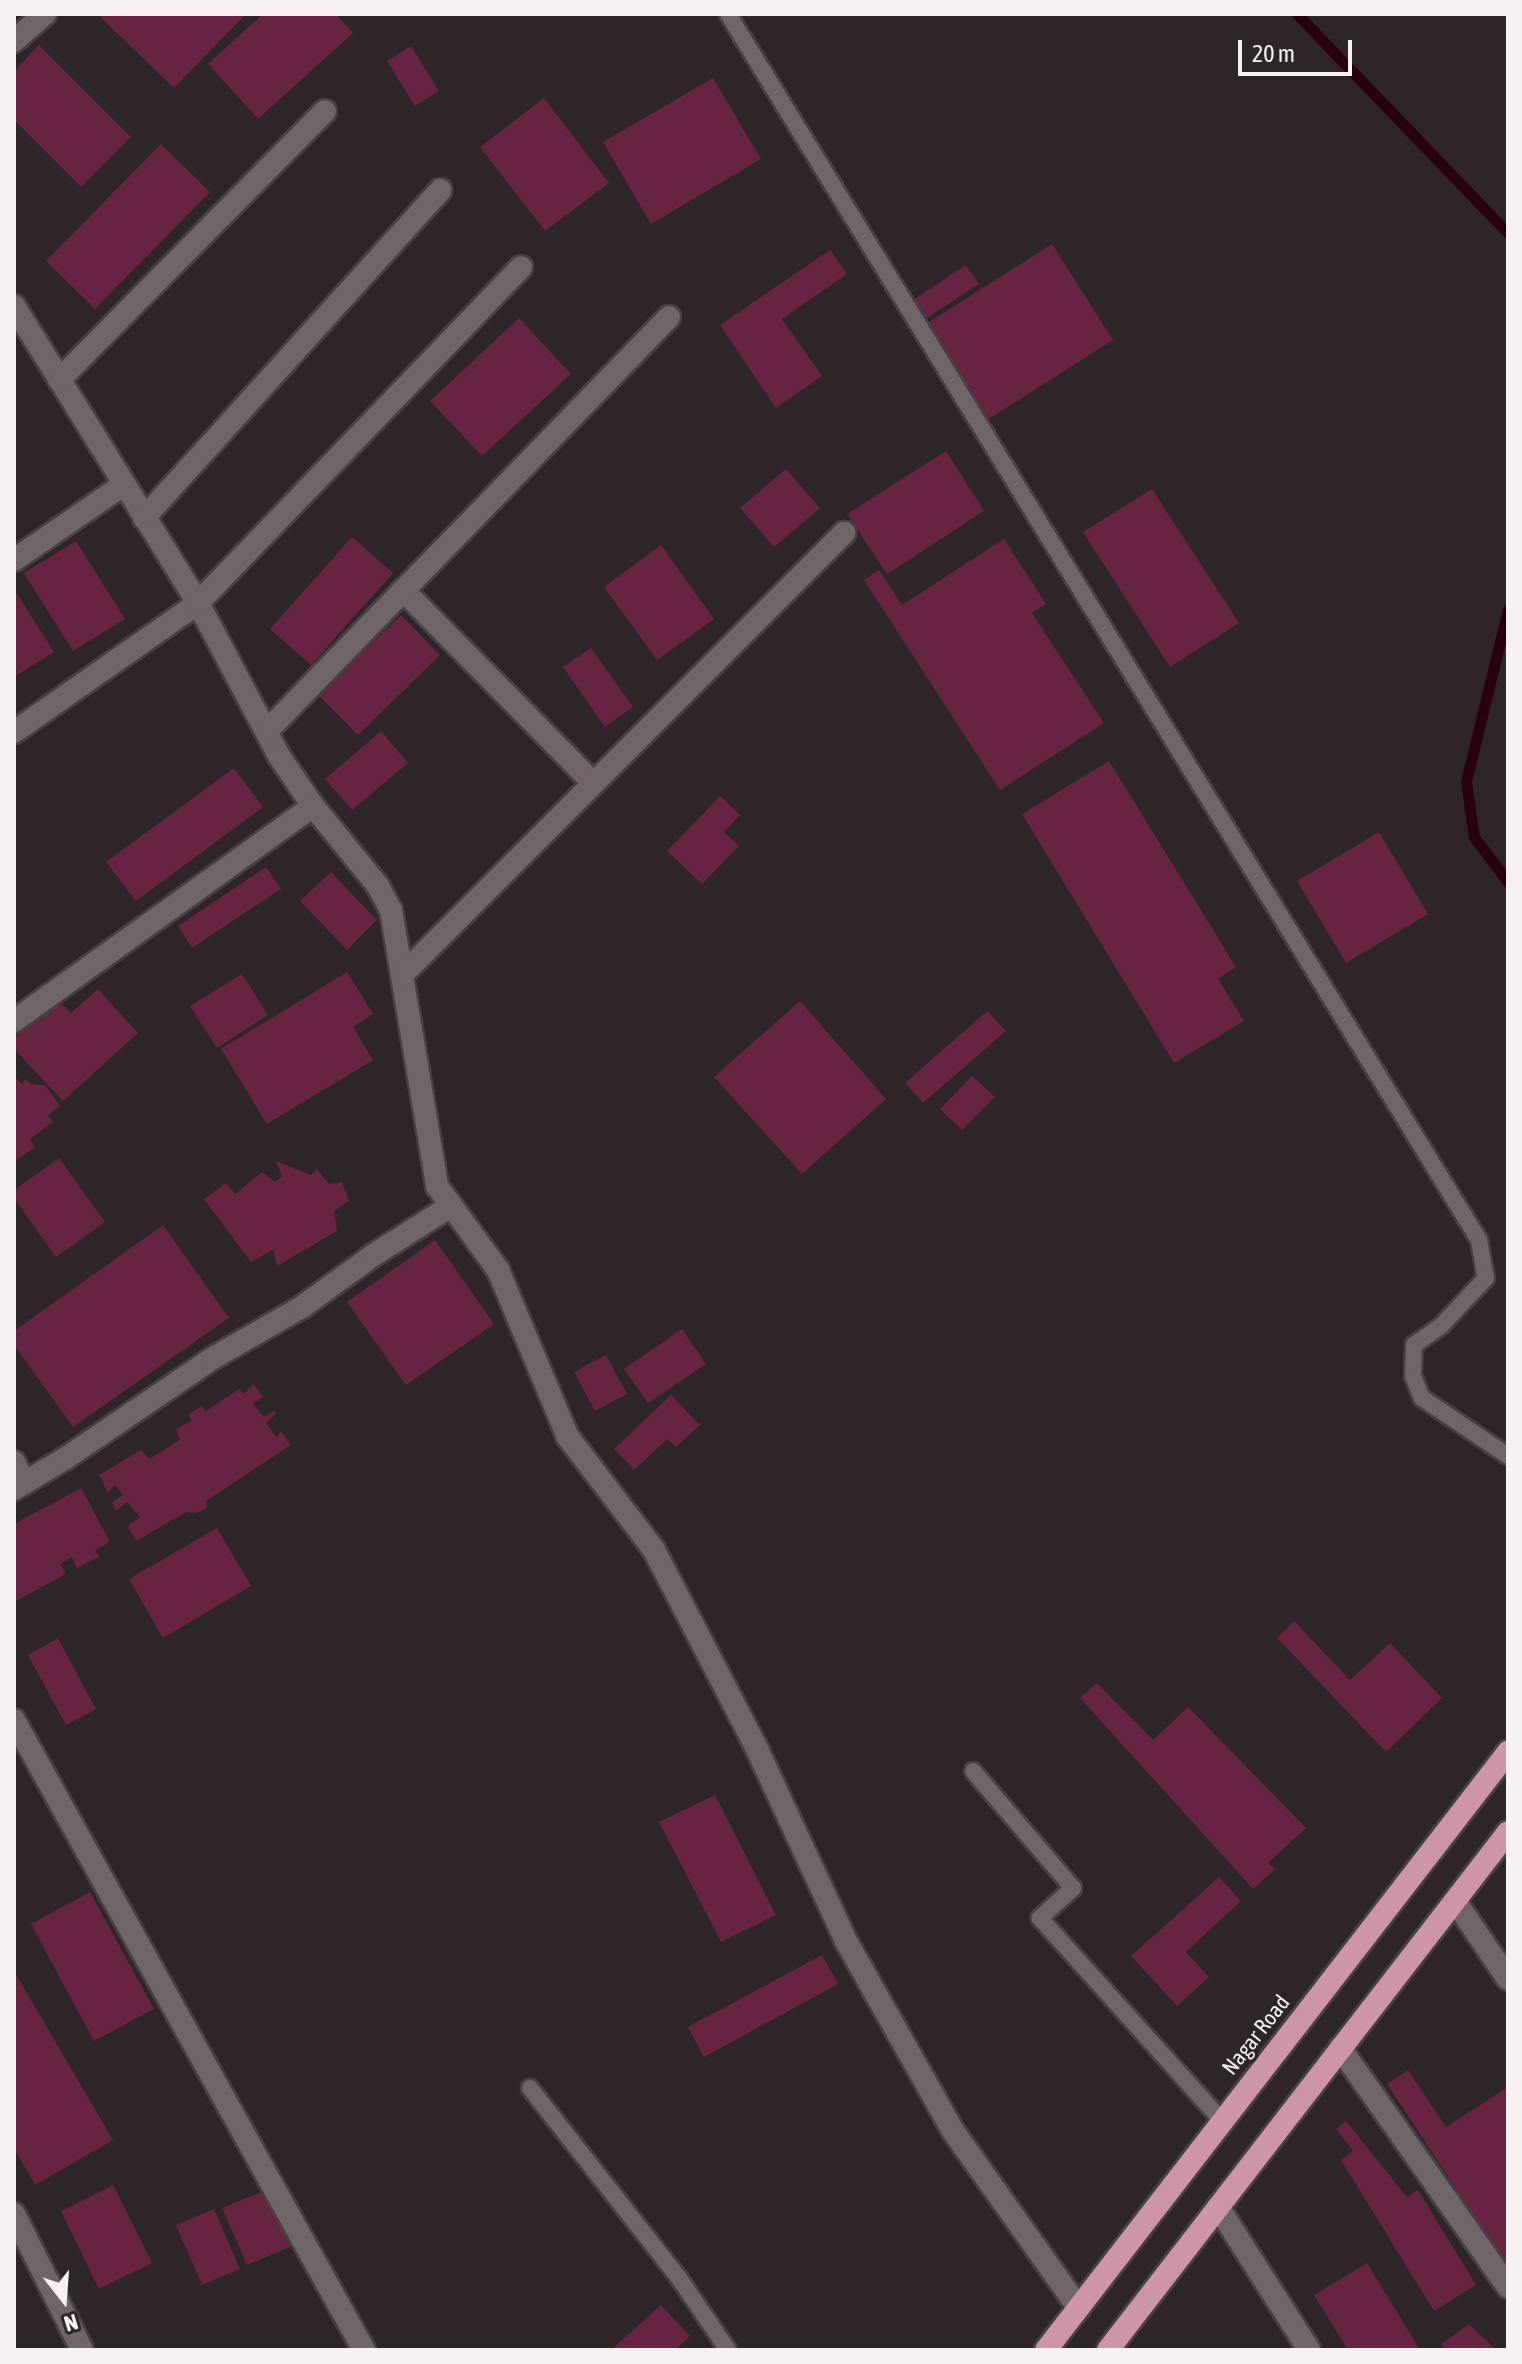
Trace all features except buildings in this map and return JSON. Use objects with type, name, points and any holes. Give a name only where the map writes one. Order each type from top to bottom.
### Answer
[{"type":"highway","name":"Nagar Road","points":[[1046,2350],[1508,1752]]},
{"type":"highway","points":[[1108,2350],[1508,1832]]},
{"type":"street","points":[[14,41],[45,14]]},
{"type":"street","points":[[59,380],[325,111]]},
{"type":"street","points":[[144,518],[440,190]]},
{"type":"street","points":[[14,732],[198,603],[521,267]]},
{"type":"street","points":[[14,306],[198,603],[267,731],[313,806],[385,898],[391,910],[403,974],[437,1186],[498,1270],[568,1437],[654,1550],[757,1749],[846,1941],[953,2131],[1079,2308]]},
{"type":"street","points":[[267,731],[669,317]]},
{"type":"street","points":[[14,560],[123,485]]},
{"type":"street","points":[[403,974],[844,533]]},
{"type":"street","points":[[403,590],[593,783]]},
{"type":"street","points":[[14,1021],[313,806]]},
{"type":"street","points":[[14,1462],[19,1486],[213,1358],[302,1307],[375,1254],[451,1206]]},
{"type":"street","points":[[14,1720],[364,2350]]},
{"type":"street","points":[[1455,1901],[1508,1979]]},
{"type":"street","points":[[1340,2048],[1508,2287]]},
{"type":"street","points":[[1218,2207],[1309,2350]]},
{"type":"street","points":[[14,2214],[82,2350]]},
{"type":"lane","points":[[728,14],[1479,1240],[1486,1278],[1441,1326],[1414,1345],[1413,1376],[1422,1398],[1508,1456]]},
{"type":"lane","points":[[973,1771],[1073,1888],[1040,1918],[1223,2122]]},
{"type":"lane","points":[[530,2088],[679,2278],[728,2350]]},
{"type":"waterway","points":[[1297,14],[1508,233]]},
{"type":"waterway","points":[[1508,609],[1466,781],[1474,837],[1508,882]]}]
